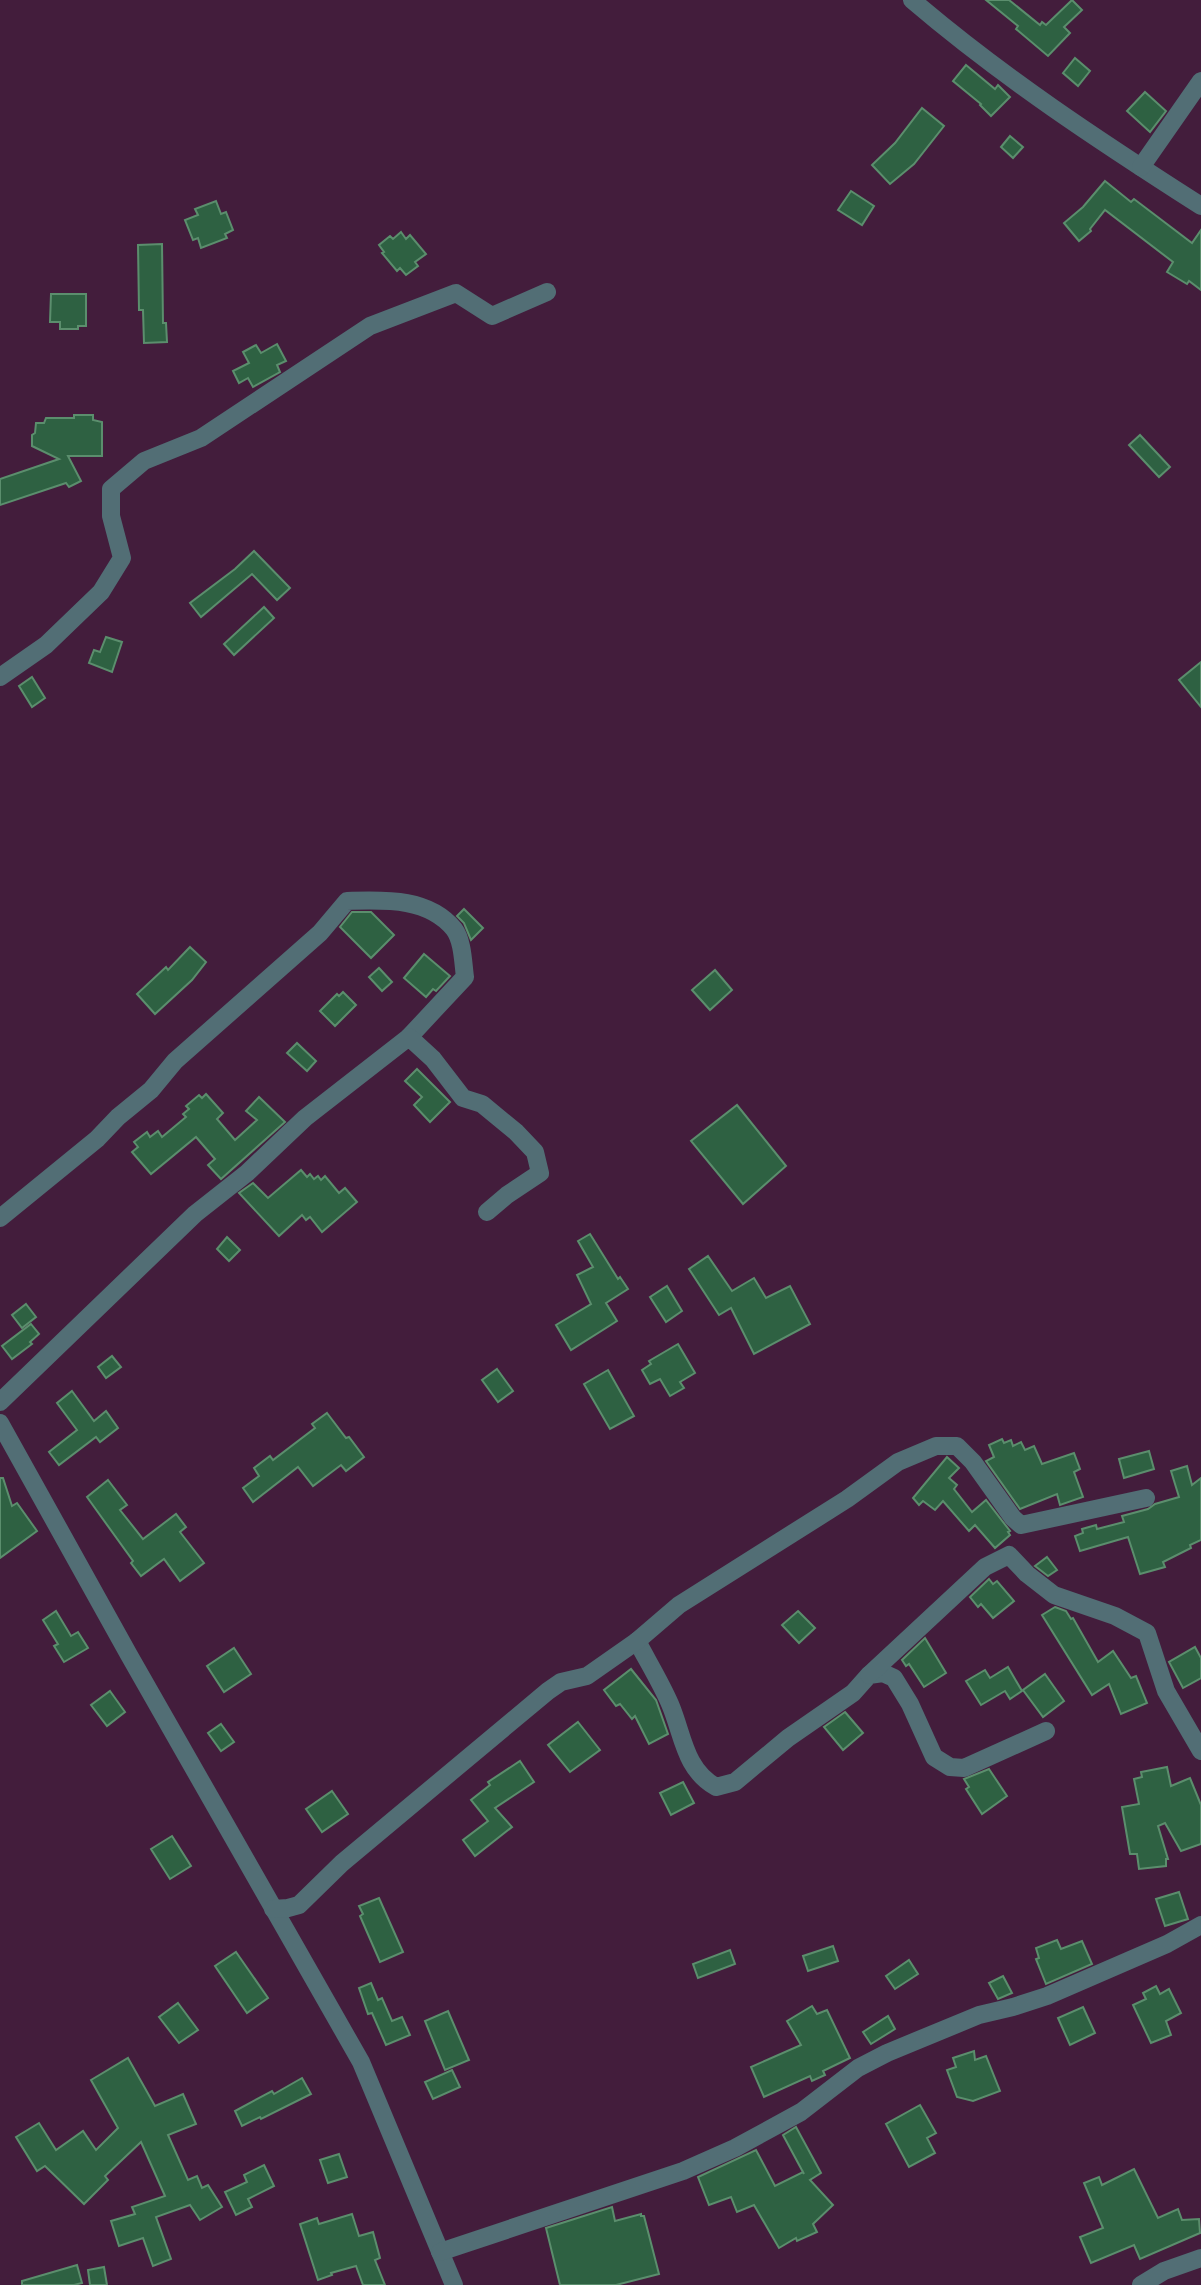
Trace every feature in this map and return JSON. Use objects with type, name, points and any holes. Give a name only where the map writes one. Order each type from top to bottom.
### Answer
[{"type":"street","points":[[912,0],[993,65],[1201,206]]},
{"type":"street","points":[[1140,167],[1201,81]]},
{"type":"street","points":[[0,677],[46,645],[101,592],[122,558],[110,516],[111,489],[144,461],[201,438],[370,326],[456,293],[492,316],[547,292]]},
{"type":"street","points":[[0,1218],[97,1139],[118,1117],[151,1090],[175,1061],[320,933],[347,901],[389,899],[431,910],[455,930],[463,955],[465,977],[409,1037],[305,1118],[247,1173],[195,1214],[0,1402]]},
{"type":"street","points":[[409,1037],[433,1059],[463,1098],[482,1104],[535,1152],[540,1173],[487,1212]]},
{"type":"street","points":[[0,1423],[128,1656],[361,2062],[454,2285]]},
{"type":"street","points":[[273,1909],[299,1905],[342,1863],[548,1691],[561,1682],[587,1676],[637,1642],[679,1605],[847,1499],[898,1462],[936,1446],[957,1446],[973,1462],[1013,1518],[1021,1525],[1146,1498]]},
{"type":"street","points":[[637,1642],[670,1704],[689,1760],[704,1780],[716,1787],[735,1782],[788,1738],[853,1693],[985,1567],[1009,1555],[1027,1574],[1054,1595],[1115,1616],[1147,1633],[1166,1691],[1201,1751]]},
{"type":"street","points":[[869,1675],[883,1673],[894,1678],[910,1704],[934,1757],[950,1767],[964,1768],[1046,1731]]},
{"type":"street","points":[[440,2252],[683,2171],[711,2159],[801,2112],[858,2068],[887,2053],[979,2015],[1047,1996],[1167,1944],[1201,1924]]},
{"type":"street","points":[[1141,2285],[1164,2271],[1201,2258]]},
{"type":"building","points":[[986,0],[1009,0],[1040,25],[1042,22],[1046,25],[1072,0],[1082,10],[1064,27],[1070,33],[1048,56],[1016,29],[1018,26]]},
{"type":"building","points":[[1075,58],[1090,71],[1078,86],[1063,73]]},
{"type":"building","points":[[966,65],[995,89],[998,85],[1010,97],[991,116],[953,81]]},
{"type":"building","points":[[1145,92],[1166,111],[1150,132],[1127,111]]},
{"type":"building","points":[[922,108],[944,126],[914,164],[890,184],[872,165],[895,143]]},
{"type":"building","points":[[1010,136],[1023,147],[1013,158],[1001,147]]},
{"type":"building","points":[[1105,181],[1131,202],[1134,199],[1192,243],[1201,230],[1201,290],[1189,281],[1187,284],[1167,272],[1173,262],[1105,210],[1091,231],[1079,241],[1064,223],[1083,207]]},
{"type":"building","points":[[851,191],[874,206],[862,225],[838,210]]},
{"type":"building","points":[[216,201],[221,214],[226,212],[233,230],[225,234],[227,238],[201,248],[198,238],[193,240],[185,220],[198,215],[195,209]]},
{"type":"building","points":[[401,232],[406,239],[410,235],[426,254],[415,262],[418,266],[406,275],[400,268],[397,271],[379,245],[390,236],[393,239]]},
{"type":"building","points":[[162,244],[163,323],[166,323],[167,342],[144,343],[143,310],[139,310],[138,245]]},
{"type":"building","points":[[51,294],[86,294],[86,326],[60,329],[60,322],[50,322]]},
{"type":"building","points":[[277,344],[286,361],[277,365],[280,372],[253,387],[248,378],[239,383],[233,371],[249,363],[243,352],[256,345],[261,353]]},
{"type":"building","points":[[74,415],[93,415],[93,420],[102,422],[102,456],[68,456],[81,481],[69,487],[66,483],[0,505],[0,479],[59,459],[32,446],[36,423],[44,423],[46,418],[74,418]]},
{"type":"building","points":[[1140,435],[1170,467],[1159,477],[1129,445]]},
{"type":"building","points":[[254,551],[290,588],[277,600],[252,574],[201,617],[190,603]]},
{"type":"building","points":[[264,607],[274,618],[234,655],[224,644]]},
{"type":"building","points":[[106,637],[122,642],[112,672],[89,663],[94,650],[100,652]]},
{"type":"building","points":[[1201,662],[1201,707],[1179,680]]},
{"type":"building","points":[[32,677],[45,698],[32,707],[19,686]]},
{"type":"building","points":[[464,909],[483,928],[471,940],[464,923],[457,916]]},
{"type":"building","points":[[352,912],[371,912],[394,935],[371,958],[340,927]]},
{"type":"building","points":[[190,947],[206,962],[192,980],[155,1014],[137,994],[166,967],[168,970]]},
{"type":"building","points":[[424,954],[450,976],[426,997],[404,978]]},
{"type":"building","points":[[379,968],[392,982],[382,991],[369,977]]},
{"type":"building","points":[[715,970],[732,990],[710,1010],[692,990]]},
{"type":"building","points":[[343,992],[356,1005],[335,1026],[320,1011],[337,994],[339,996]]},
{"type":"building","points":[[297,1043],[316,1061],[307,1071],[287,1053]]},
{"type":"building","points":[[417,1069],[450,1102],[430,1122],[414,1105],[422,1097],[405,1081]]},
{"type":"building","points":[[206,1094],[223,1113],[217,1119],[235,1140],[257,1120],[246,1111],[259,1097],[285,1122],[221,1179],[208,1165],[215,1159],[196,1137],[151,1174],[132,1152],[138,1147],[134,1142],[147,1132],[150,1137],[158,1131],[162,1137],[186,1117],[183,1114],[189,1109],[186,1106],[199,1095],[202,1098]]},
{"type":"building","points":[[737,1105],[786,1166],[743,1204],[691,1141]]},
{"type":"building","points":[[301,1170],[307,1177],[310,1174],[314,1179],[318,1176],[321,1180],[325,1176],[339,1193],[345,1188],[357,1202],[322,1232],[310,1217],[306,1220],[302,1215],[279,1236],[239,1193],[253,1183],[268,1198]]},
{"type":"building","points":[[590,1234],[618,1279],[620,1277],[628,1289],[606,1303],[617,1321],[571,1350],[556,1325],[591,1304],[577,1275],[593,1267],[578,1241]]},
{"type":"building","points":[[227,1237],[240,1250],[229,1261],[217,1249]]},
{"type":"building","points":[[708,1256],[732,1291],[754,1278],[766,1298],[790,1286],[810,1324],[754,1354],[731,1308],[719,1315],[689,1269]]},
{"type":"building","points":[[667,1286],[682,1311],[666,1322],[650,1297]]},
{"type":"building","points":[[26,1304],[36,1317],[22,1328],[12,1315]]},
{"type":"building","points":[[31,1324],[39,1334],[30,1342],[32,1344],[12,1359],[2,1346]]},
{"type":"building","points":[[678,1344],[695,1373],[680,1382],[684,1388],[670,1396],[660,1379],[650,1384],[642,1370],[651,1364],[649,1361]]},
{"type":"building","points":[[112,1356],[121,1367],[106,1378],[98,1367]]},
{"type":"building","points":[[497,1369],[513,1391],[498,1402],[482,1380]]},
{"type":"building","points":[[608,1370],[634,1416],[610,1429],[584,1384]]},
{"type":"building","points":[[72,1391],[94,1421],[106,1411],[118,1428],[100,1442],[96,1437],[59,1465],[49,1452],[77,1430],[57,1403]]},
{"type":"building","points":[[327,1413],[364,1457],[346,1471],[341,1465],[313,1486],[298,1467],[253,1502],[243,1488],[259,1476],[254,1468],[270,1456],[273,1460],[315,1428],[312,1424]]},
{"type":"building","points":[[1002,1439],[1004,1443],[1011,1440],[1013,1446],[1021,1442],[1025,1450],[1034,1446],[1042,1464],[1074,1453],[1080,1469],[1074,1472],[1083,1497],[1060,1505],[1057,1494],[1020,1509],[986,1461],[994,1457],[989,1445]]},
{"type":"building","points":[[1149,1451],[1154,1469],[1124,1478],[1119,1459]]},
{"type":"building","points":[[947,1457],[959,1468],[949,1478],[957,1485],[954,1489],[972,1512],[986,1500],[1010,1531],[1010,1535],[995,1548],[975,1525],[969,1531],[943,1501],[935,1510],[923,1501],[919,1505],[913,1498]]},
{"type":"building","points":[[1187,1466],[1192,1485],[1201,1478],[1201,1540],[1190,1545],[1191,1548],[1163,1562],[1165,1567],[1140,1574],[1128,1537],[1080,1551],[1075,1536],[1083,1533],[1082,1529],[1096,1525],[1097,1529],[1124,1522],[1122,1516],[1179,1497],[1171,1471]]},
{"type":"building","points":[[0,1478],[3,1478],[12,1506],[17,1503],[37,1531],[0,1558]]},
{"type":"building","points":[[108,1480],[127,1505],[120,1510],[143,1539],[176,1514],[186,1527],[180,1532],[204,1563],[180,1581],[164,1559],[141,1576],[87,1497]]},
{"type":"building","points":[[1047,1557],[1057,1570],[1048,1576],[1035,1566]]},
{"type":"building","points":[[989,1579],[993,1584],[997,1581],[1014,1601],[993,1618],[981,1604],[978,1607],[970,1597]]},
{"type":"building","points":[[1055,1607],[1066,1611],[1071,1619],[1073,1618],[1098,1662],[1113,1651],[1131,1678],[1136,1676],[1147,1703],[1121,1714],[1109,1684],[1092,1695],[1042,1615]]},
{"type":"building","points":[[56,1611],[71,1636],[78,1632],[88,1648],[64,1662],[54,1646],[58,1644],[43,1620]]},
{"type":"building","points":[[798,1611],[815,1628],[799,1643],[782,1625]]},
{"type":"building","points":[[925,1638],[946,1673],[924,1687],[909,1664],[906,1666],[902,1660]]},
{"type":"building","points":[[1195,1647],[1201,1658],[1201,1678],[1183,1688],[1169,1662]]},
{"type":"building","points":[[234,1648],[251,1674],[224,1692],[207,1666]]},
{"type":"building","points":[[1008,1667],[1022,1691],[1010,1699],[1005,1691],[981,1705],[966,1681],[985,1670],[990,1678]]},
{"type":"building","points":[[631,1669],[656,1700],[668,1734],[649,1744],[635,1716],[632,1719],[620,1704],[616,1706],[604,1690]]},
{"type":"building","points":[[1045,1674],[1064,1701],[1043,1717],[1023,1690]]},
{"type":"building","points":[[110,1691],[125,1712],[107,1726],[91,1705]]},
{"type":"building","points":[[845,1712],[863,1733],[843,1750],[824,1727]]},
{"type":"building","points":[[578,1722],[600,1750],[570,1772],[548,1745]]},
{"type":"building","points":[[221,1724],[234,1742],[221,1751],[208,1733]]},
{"type":"building","points":[[520,1761],[534,1782],[495,1808],[512,1827],[475,1856],[463,1840],[488,1821],[471,1800],[490,1785],[488,1782]]},
{"type":"building","points":[[1167,1767],[1171,1786],[1190,1778],[1201,1805],[1201,1844],[1181,1851],[1165,1823],[1158,1826],[1168,1859],[1166,1866],[1139,1869],[1137,1854],[1130,1854],[1122,1807],[1139,1804],[1134,1779],[1142,1777],[1141,1772]]},
{"type":"building","points":[[989,1769],[1007,1796],[982,1814],[966,1789],[969,1787],[964,1779]]},
{"type":"building","points":[[683,1782],[694,1803],[671,1815],[660,1793]]},
{"type":"building","points":[[332,1791],[348,1814],[322,1832],[306,1809]]},
{"type":"building","points":[[172,1836],[191,1866],[170,1879],[151,1849]]},
{"type":"building","points":[[1179,1892],[1188,1919],[1165,1926],[1156,1899]]},
{"type":"building","points":[[379,1898],[403,1952],[380,1962],[360,1916],[363,1914],[359,1906]]},
{"type":"building","points":[[1057,1940],[1061,1949],[1082,1941],[1092,1964],[1046,1984],[1036,1959],[1039,1958],[1036,1948]]},
{"type":"building","points":[[833,1946],[838,1961],[808,1971],[803,1956]]},
{"type":"building","points":[[730,1950],[735,1964],[698,1978],[693,1964]]},
{"type":"building","points":[[236,1952],[268,1998],[247,2013],[215,1966]]},
{"type":"building","points":[[909,1960],[918,1974],[895,1989],[886,1976]]},
{"type":"building","points":[[1003,1976],[1012,1993],[998,1999],[989,1983]]},
{"type":"building","points":[[371,1983],[378,2000],[382,1998],[392,2021],[402,2017],[410,2035],[386,2045],[372,2013],[368,2014],[359,1988]]},
{"type":"building","points":[[1156,1986],[1160,1994],[1169,1989],[1181,2013],[1166,2021],[1171,2035],[1151,2043],[1133,2005],[1146,1999],[1143,1993]]},
{"type":"building","points":[[178,2003],[198,2030],[179,2043],[159,2017]]},
{"type":"building","points":[[812,2006],[817,2014],[827,2010],[850,2058],[823,2071],[825,2075],[812,2081],[810,2076],[764,2097],[751,2067],[801,2045],[787,2021]]},
{"type":"building","points":[[1083,2007],[1095,2033],[1070,2045],[1058,2018]]},
{"type":"building","points":[[448,2011],[469,2060],[445,2070],[425,2021]]},
{"type":"building","points":[[888,2016],[895,2029],[871,2044],[863,2032]]},
{"type":"building","points":[[974,2051],[975,2060],[986,2056],[1000,2091],[973,2101],[957,2097],[947,2070],[956,2067],[953,2058]]},
{"type":"building","points":[[128,2058],[155,2106],[183,2094],[196,2124],[168,2135],[188,2180],[197,2176],[202,2188],[208,2185],[222,2207],[200,2220],[190,2205],[156,2217],[171,2259],[153,2266],[143,2238],[119,2246],[111,2221],[135,2214],[132,2207],[165,2196],[141,2142],[105,2176],[108,2180],[84,2204],[45,2166],[37,2171],[16,2137],[39,2123],[56,2150],[83,2131],[96,2150],[118,2128],[91,2080]]},
{"type":"building","points":[[452,2070],[460,2087],[433,2099],[425,2082]]},
{"type":"building","points":[[302,2078],[311,2094],[242,2126],[235,2111]]},
{"type":"building","points":[[920,2105],[936,2133],[927,2138],[935,2153],[909,2167],[886,2124]]},
{"type":"building","points":[[796,2127],[821,2173],[810,2180],[833,2205],[813,2224],[817,2232],[797,2241],[796,2238],[779,2248],[754,2205],[737,2212],[731,2197],[709,2205],[698,2177],[756,2150],[775,2186],[803,2172],[783,2135]]},
{"type":"building","points":[[339,2154],[347,2177],[328,2183],[320,2160]]},
{"type":"building","points":[[264,2165],[274,2186],[248,2199],[252,2207],[236,2215],[225,2192],[247,2182],[244,2175]]},
{"type":"building","points":[[1134,2169],[1158,2218],[1178,2209],[1182,2220],[1199,2219],[1200,2233],[1140,2259],[1134,2245],[1091,2263],[1080,2237],[1103,2228],[1084,2183],[1099,2177],[1102,2185]]},
{"type":"building","points":[[612,2207],[615,2221],[641,2214],[644,2216],[659,2274],[616,2285],[560,2285],[546,2228]]},
{"type":"building","points":[[352,2214],[359,2236],[373,2232],[380,2258],[375,2260],[385,2285],[363,2285],[356,2266],[318,2280],[300,2224],[317,2218],[319,2224]]},
{"type":"building","points":[[77,2265],[82,2283],[22,2285],[22,2281]]},
{"type":"building","points":[[104,2267],[107,2285],[90,2285],[88,2270]]}]
